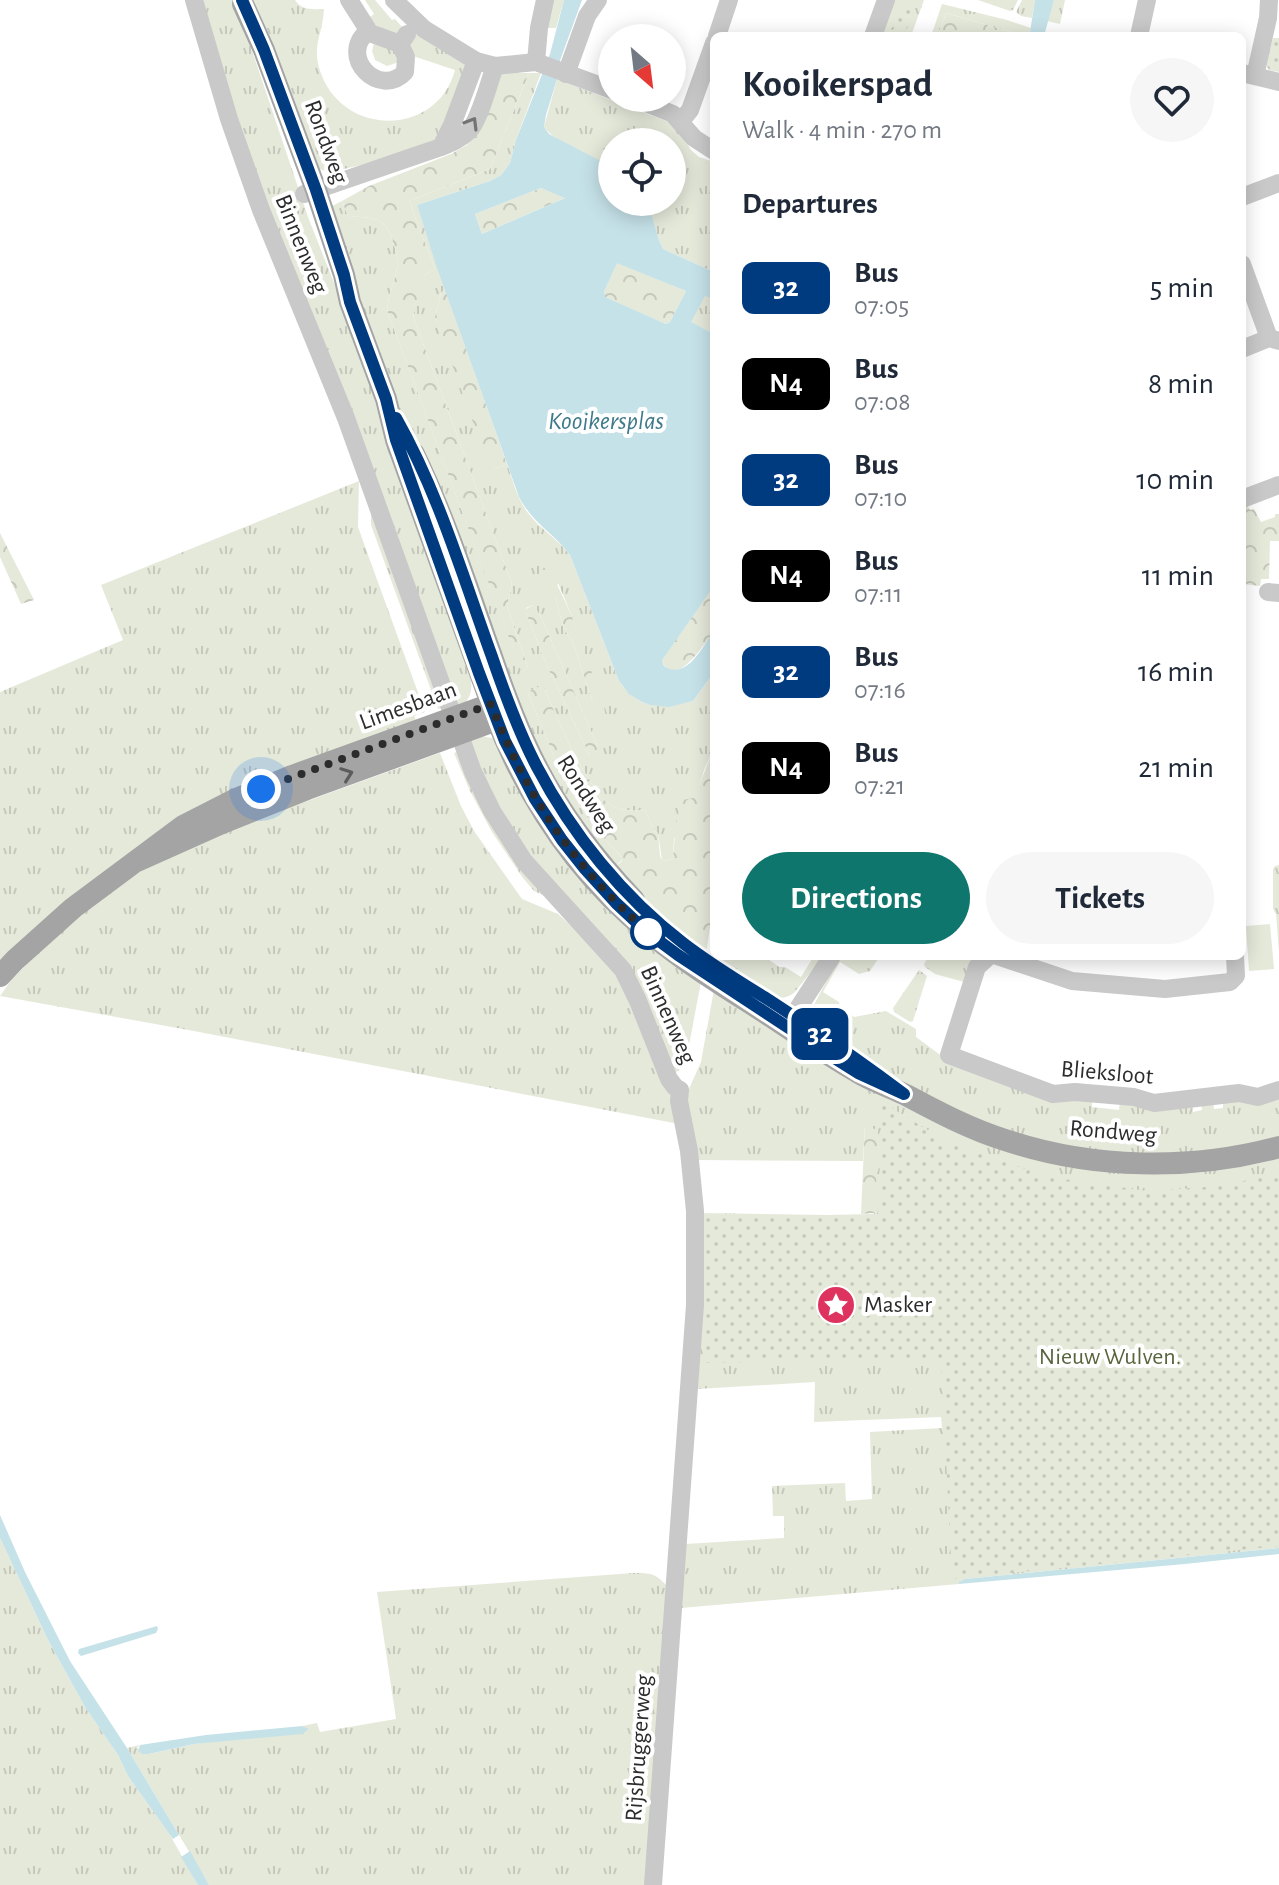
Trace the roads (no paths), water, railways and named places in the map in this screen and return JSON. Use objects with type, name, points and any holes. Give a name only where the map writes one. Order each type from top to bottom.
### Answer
[{"type":"main road","name":"Rondweg","points":[[243,2],[264,50],[310,192],[344,275],[350,302],[386,399],[396,440],[519,770],[549,822],[573,855],[616,903],[678,955],[864,1064],[904,1094],[991,1136],[1074,1157],[1141,1164],[1233,1157],[1279,1147]]},
{"type":"main road","name":"Limesbaan","points":[[0,976],[73,908],[183,826],[292,776],[499,710]]},
{"type":"street","name":"Binnenweg","points":[[194,0],[229,119],[261,210],[346,418],[443,730],[513,846],[538,879],[618,963],[628,978],[669,1079],[680,1090],[679,1101],[693,1186],[696,1251],[693,1355],[673,1615]]},
{"type":"street","points":[[349,0],[372,35],[400,44],[406,57],[405,72],[398,79],[380,80],[363,69],[357,54],[358,43],[368,31]]},
{"type":"street","points":[[394,0],[417,24],[454,50],[485,64],[551,68],[598,85]]},
{"type":"street","points":[[545,0],[539,28],[551,68]]},
{"type":"street","points":[[551,68],[598,0]]},
{"type":"street","points":[[718,32],[729,0]]},
{"type":"street","points":[[874,32],[886,0]]},
{"type":"street","points":[[1140,32],[1147,0]]},
{"type":"street","points":[[1269,0],[1268,18],[1249,75],[1279,82]]},
{"type":"street","points":[[400,44],[417,24]]},
{"type":"street","points":[[681,121],[690,110],[710,54]]},
{"type":"street","points":[[310,192],[460,138],[472,126],[485,64]]},
{"type":"street","points":[[670,112],[694,138],[710,148]]},
{"type":"street","points":[[1246,195],[1279,183]]},
{"type":"street","points":[[1246,274],[1274,340],[1246,348]]},
{"type":"street","points":[[1246,497],[1279,485]]},
{"type":"street","points":[[789,1021],[829,960]]},
{"type":"street","name":"Blieksloot","points":[[985,960],[977,967],[949,1055],[1053,1094],[1075,1092],[1134,1097],[1154,1103],[1239,1093],[1258,1097],[1279,1090]]},
{"type":"street","points":[[1009,960],[1072,981],[1165,989],[1234,980],[1235,960]]},
{"type":"street","name":"Rijsbruggerweg","points":[[653,1885],[673,1615]]},
{"type":"water","name":"Kooikersplas","points":[[564,0],[582,0],[554,77],[557,79],[544,127],[549,134],[598,160],[598,216],[652,216],[663,249],[710,270],[710,298],[705,296],[691,322],[710,332],[710,592],[662,660],[668,668],[677,670],[684,667],[696,657],[710,637],[710,678],[693,701],[669,707],[650,705],[629,694],[619,681],[570,555],[530,514],[519,497],[437,268],[417,205],[490,181],[501,175],[510,163],[550,54]],"holes":[[[541,188],[565,198],[482,234],[475,214]],[[617,263],[686,291],[666,324],[605,297],[604,292]]]},
{"type":"water","points":[[1035,0],[1054,0],[1045,32],[1030,32]]},
{"type":"water","points":[[0,1515],[70,1661],[179,1835],[173,1839],[128,1776],[48,1640],[0,1538]]},
{"type":"water","points":[[1279,1548],[1279,1554],[959,1584],[965,1579]]},
{"type":"water","points":[[157,1626],[156,1633],[81,1656],[78,1653],[79,1649]]},
{"type":"water","points":[[302,1726],[309,1729],[302,1734],[194,1744],[149,1754],[138,1751],[140,1745]]},
{"type":"water","points":[[190,1851],[209,1885],[198,1885],[181,1857]]},
{"type":"place","name":"Masker","points":[[836,1305]]},
{"type":"park label","name":"Nieuw Wulven.","points":[[1110,1357]]}]
